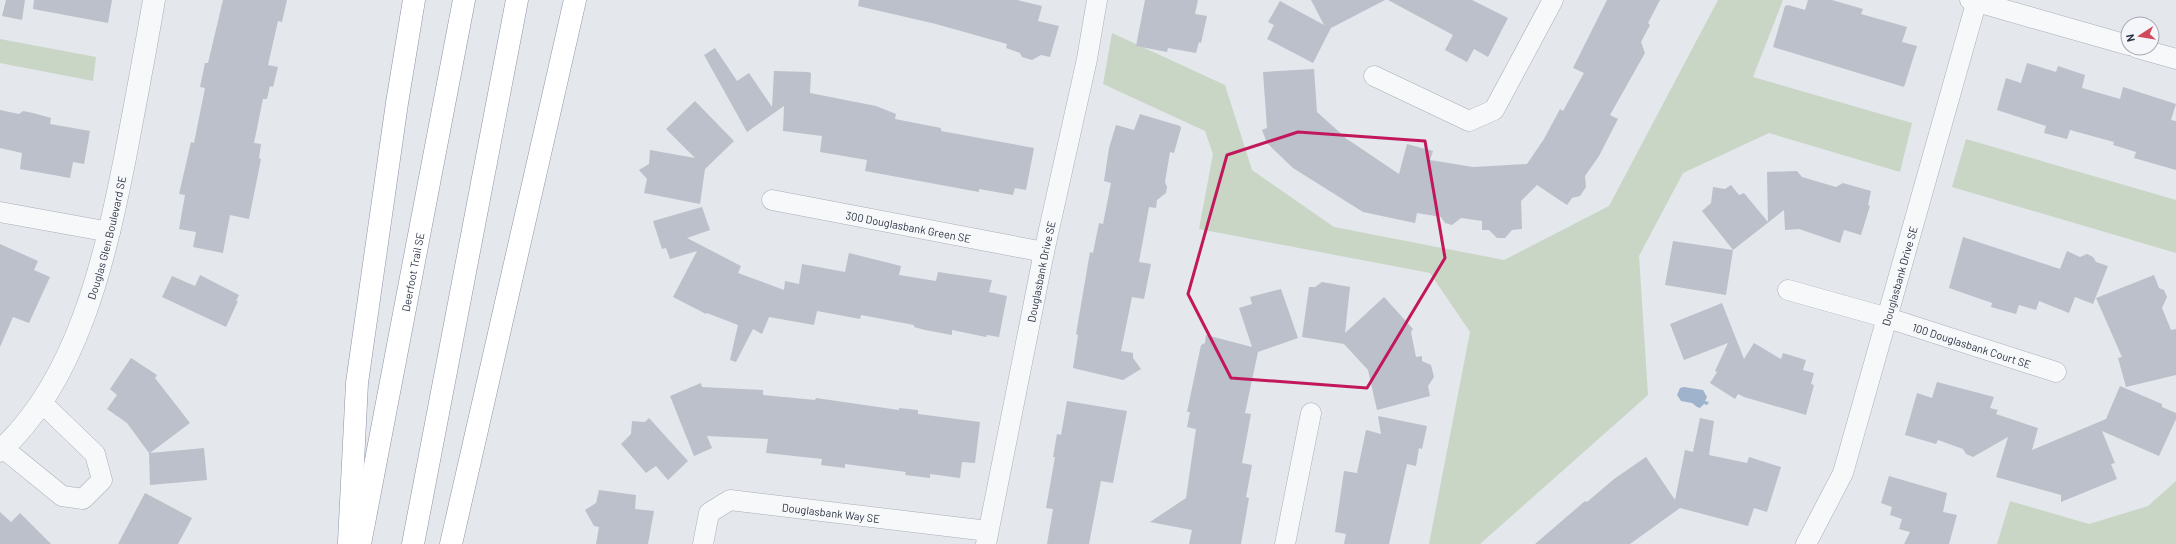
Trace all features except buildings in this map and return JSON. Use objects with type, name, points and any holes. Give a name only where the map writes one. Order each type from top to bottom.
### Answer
[{"type":"highway","points":[[349,544],[357,383],[397,103],[414,0]]},
{"type":"highway","name":"Deerfoot Trail SE","points":[[360,544],[464,0]]},
{"type":"highway","points":[[413,544],[517,0]]},
{"type":"highway","points":[[452,544],[575,0]]},
{"type":"street","name":"Douglas Glen Boulevard SE","points":[[2,449],[42,403],[73,346],[110,232],[141,77],[154,0]]},
{"type":"street","name":"Douglasbank Drive SE","points":[[987,537],[1044,252],[1087,59],[1097,0]]},
{"type":"street","points":[[1374,76],[1469,121],[1494,110],[1553,0]]},
{"type":"street","points":[[1975,1],[2120,43]]},
{"type":"street","name":"Douglasbank Drive SE","points":[[1806,544],[1843,473],[1888,318],[1975,1]]},
{"type":"street","points":[[2160,54],[2176,59]]},
{"type":"street","name":"300 Douglasbank Green SE","points":[[772,200],[1044,252]]},
{"type":"street","points":[[0,212],[110,232]]},
{"type":"street","name":"100 Douglasbank Court SE","points":[[1788,290],[1888,318],[2056,372]]},
{"type":"street","points":[[2,449],[62,496],[83,499],[102,480],[95,454],[42,403]]},
{"type":"street","points":[[1285,544],[1311,413]]},
{"type":"street","name":"Douglasbank Way SE","points":[[703,544],[709,513],[730,500],[987,537]]},
{"type":"highlighted area","points":[[1298,132],[1425,141],[1445,258],[1367,388],[1231,378],[1188,294],[1227,155]]},
{"type":"green space","points":[[1718,0],[1783,0],[1753,77],[1912,123],[1900,172],[1769,133],[1683,173],[1639,256],[1648,395],[1480,544],[1429,544],[1470,332],[1430,273],[1199,229],[1213,154],[1205,131],[1103,84],[1112,33],[1225,85],[1252,170],[1334,227],[1504,260],[1609,206]]},
{"type":"green space","points":[[0,39],[96,57],[93,81],[0,63]]},
{"type":"green space","points":[[1966,139],[2176,200],[2176,253],[1952,187]]},
{"type":"green space","points":[[2176,481],[2176,544],[1997,544],[2010,501],[2089,524],[2148,506]]},
{"type":"water","points":[[1684,387],[1703,390],[1707,397],[1705,401],[1709,402],[1707,405],[1704,404],[1700,408],[1692,403],[1681,401],[1677,395],[1680,388]]}]
